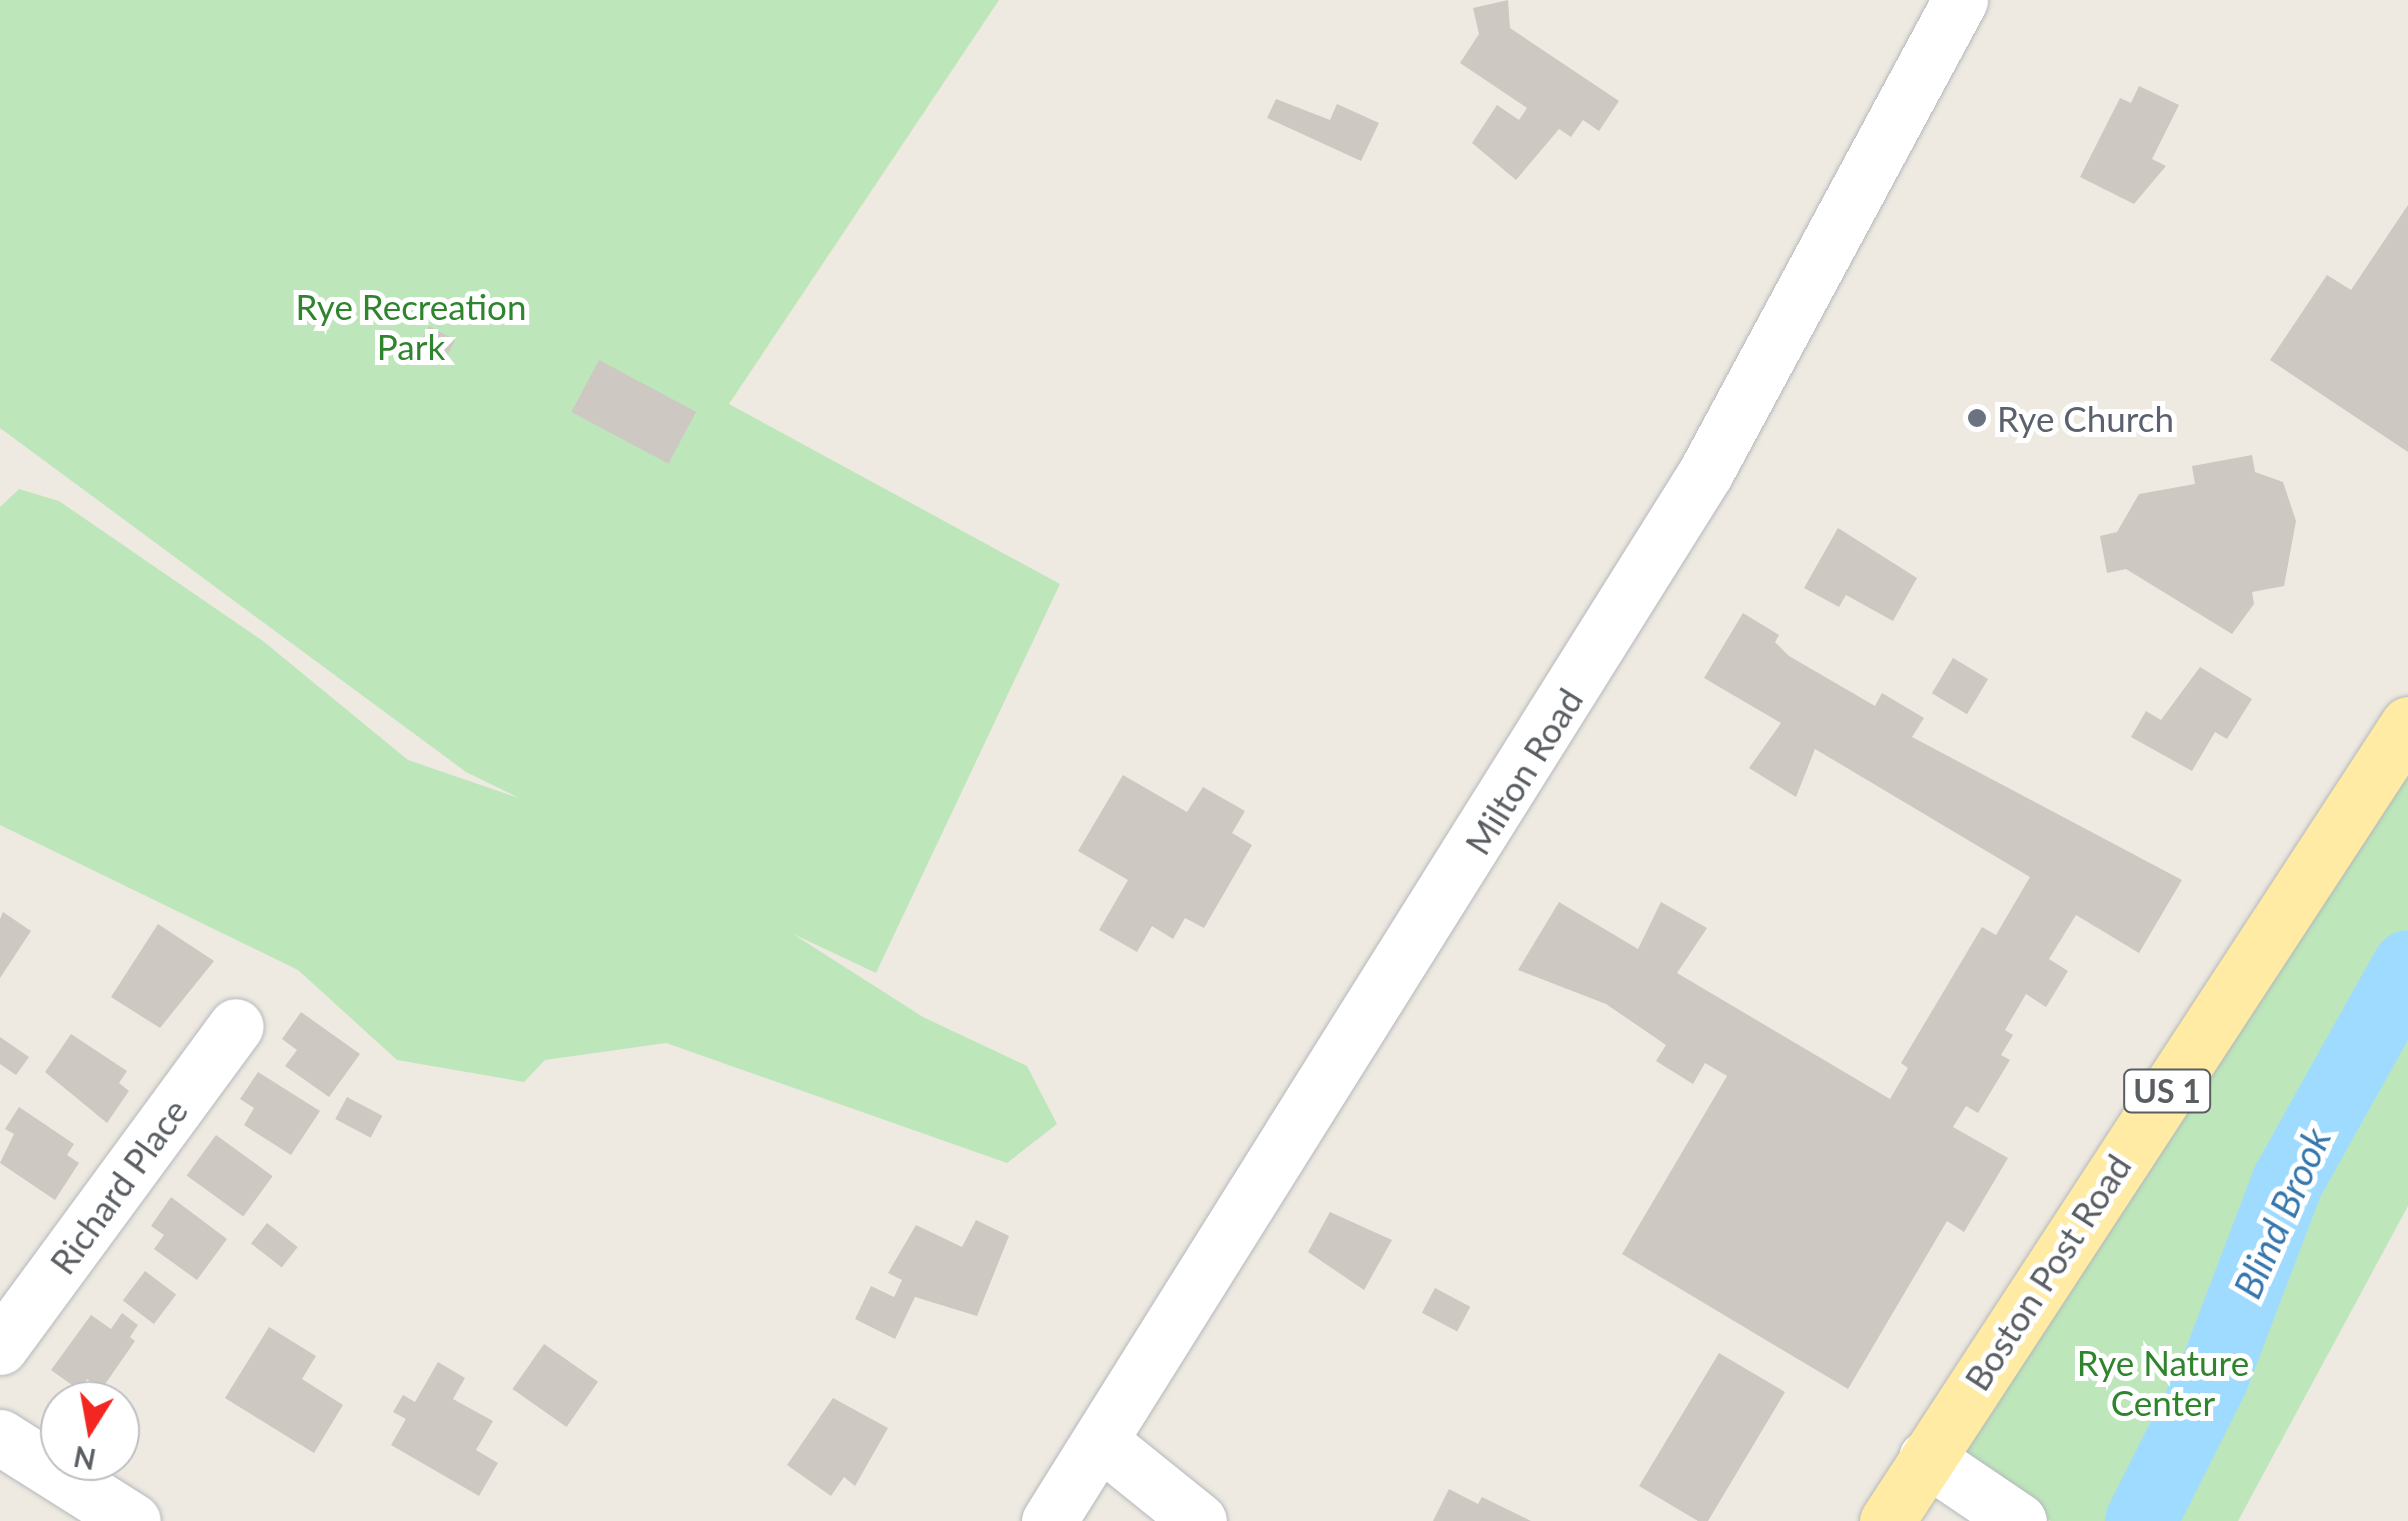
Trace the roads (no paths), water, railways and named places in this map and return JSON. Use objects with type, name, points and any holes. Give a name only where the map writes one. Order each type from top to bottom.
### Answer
[{"type":"main road","name":"Boston Post Road","points":[[1887,1521],[2408,724]]},
{"type":"street","name":"Milton Road","points":[[1049,1521],[1706,472],[1960,0]]},
{"type":"street","name":"Richard Place","points":[[0,1347],[236,1026]]},
{"type":"street","points":[[0,1438],[71,1506],[133,1521]]},
{"type":"street","points":[[1100,1441],[1199,1521]]},
{"type":"street","points":[[1926,1458],[2019,1521]]},
{"type":"waterway","name":"Blind Brook","points":[[2141,1521],[2213,1378],[2288,1181],[2408,966]]},
{"type":"place","name":"Rye Church","points":[[1977,418]]},
{"type":"park label","name":"Rye Recreation Park","points":[[411,326]]},
{"type":"park label","name":"Rye Nature Center","points":[[2163,1382]]}]
